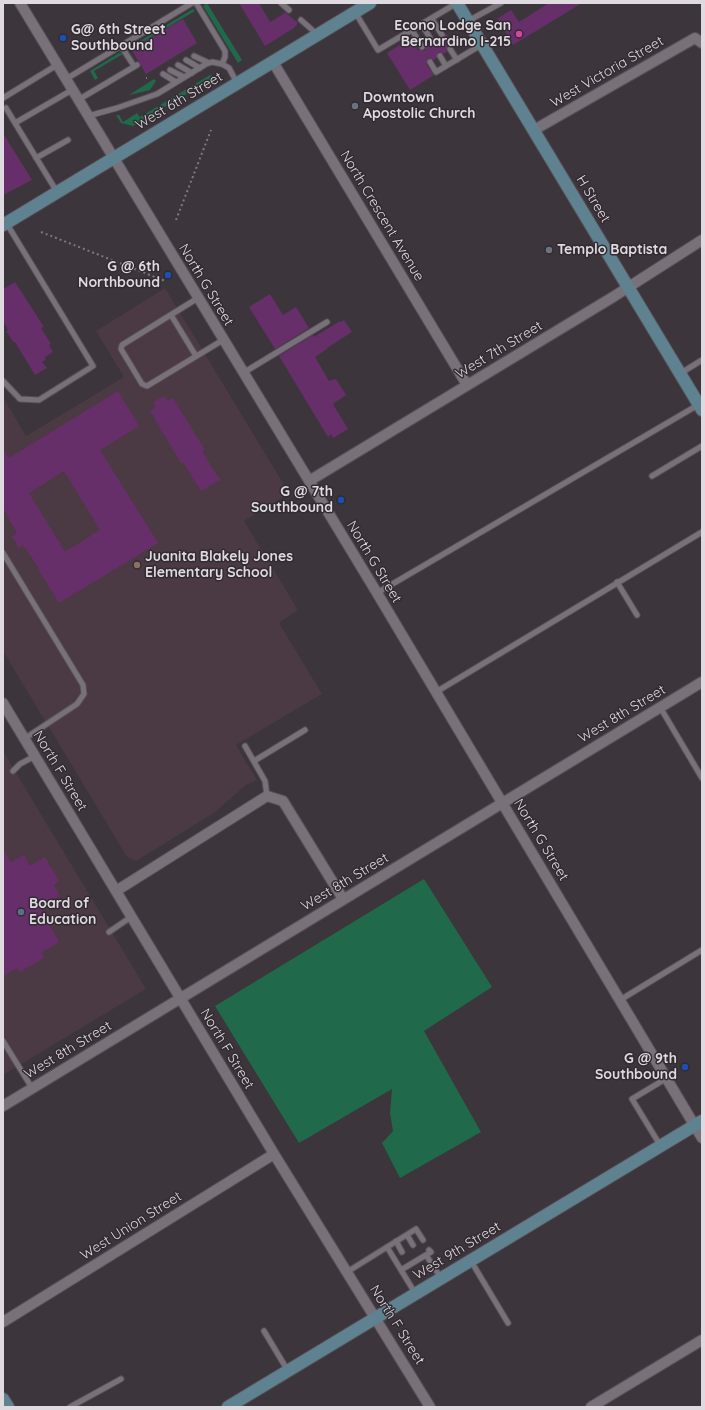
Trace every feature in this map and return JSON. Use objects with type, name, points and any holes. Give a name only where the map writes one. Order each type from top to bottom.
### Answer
[{"type":"street","name":"North G Street","points":[[20,3],[667,1078],[698,1123],[702,1138]]},
{"type":"street","name":"West 6th Street","points":[[5,224],[370,3]]},
{"type":"street","name":"H Street","points":[[457,3],[700,407]]},
{"type":"street","name":"West Victoria Street","points":[[534,130],[699,41]]},
{"type":"street","name":"North Crescent Avenue","points":[[272,62],[467,386]]},
{"type":"street","name":"West 7th Street","points":[[309,481],[467,386],[702,240]]},
{"type":"street","name":"West 8th Street","points":[[3,1106],[702,682]]},
{"type":"street","name":"North F Street","points":[[3,703],[274,1154],[430,1407]]},
{"type":"street","points":[[116,891],[267,796],[283,801],[343,899]]},
{"type":"street","name":"West 9th Street","points":[[228,1407],[698,1123]]},
{"type":"street","name":"West Union Street","points":[[3,1322],[274,1154]]},
{"type":"street","points":[[591,1407],[702,1340]]},
{"type":"street","points":[[3,1398],[8,1407]]},
{"type":"lane","points":[[66,79],[192,3]]},
{"type":"lane","points":[[196,3],[225,51],[225,57],[222,64]]},
{"type":"lane","points":[[281,3],[289,10]]},
{"type":"lane","points":[[355,12],[378,50],[457,3]]},
{"type":"lane","points":[[468,21],[501,3]]},
{"type":"lane","points":[[432,19],[442,35]]},
{"type":"lane","points":[[301,20],[318,35]]},
{"type":"lane","points":[[422,25],[432,42]]},
{"type":"lane","points":[[412,30],[422,47]]},
{"type":"lane","points":[[430,62],[436,72],[482,44]]},
{"type":"lane","points":[[78,100],[135,65],[121,46]]},
{"type":"lane","points":[[450,50],[457,60]]},
{"type":"lane","points":[[194,56],[210,63]]},
{"type":"lane","points":[[440,56],[446,66]]},
{"type":"lane","points":[[186,60],[200,68]]},
{"type":"lane","points":[[88,116],[156,94],[212,62],[222,64],[229,68],[238,83]]},
{"type":"lane","points":[[3,98],[57,65]]},
{"type":"lane","points":[[178,65],[192,73]]},
{"type":"lane","points":[[170,70],[184,77]]},
{"type":"lane","points":[[163,74],[176,82]]},
{"type":"lane","points":[[15,123],[72,90]]},
{"type":"lane","points":[[6,108],[56,192]]},
{"type":"lane","points":[[36,158],[68,140]]},
{"type":"lane","points":[[3,381],[20,398],[39,400],[93,366],[5,224]]},
{"type":"lane","points":[[198,298],[122,345],[121,349],[142,384],[147,386],[223,340]]},
{"type":"lane","points":[[171,315],[196,356]]},
{"type":"lane","points":[[243,373],[327,322]]},
{"type":"lane","points":[[680,374],[702,360]]},
{"type":"lane","points":[[376,593],[700,407]]},
{"type":"lane","points":[[652,476],[702,446]]},
{"type":"lane","points":[[436,692],[702,532]]},
{"type":"lane","points":[[3,553],[83,685],[84,694],[78,704],[24,739]]},
{"type":"lane","points":[[617,582],[637,615]]},
{"type":"lane","points":[[660,707],[702,778]]},
{"type":"lane","points":[[254,761],[305,730]]},
{"type":"lane","points":[[245,746],[265,781],[267,796]]},
{"type":"lane","points":[[13,771],[20,764],[35,756]]},
{"type":"lane","points":[[109,932],[131,917]]},
{"type":"lane","points":[[620,1000],[702,950]]},
{"type":"lane","points":[[3,1041],[32,1088]]},
{"type":"lane","points":[[660,1146],[632,1099],[667,1078]]},
{"type":"lane","points":[[347,1272],[416,1229],[423,1240]]},
{"type":"lane","points":[[407,1235],[413,1245]]},
{"type":"lane","points":[[396,1242],[402,1252]]},
{"type":"lane","points":[[387,1247],[415,1294]]},
{"type":"lane","points":[[401,1270],[409,1263],[431,1252],[429,1250]]},
{"type":"lane","points":[[422,1256],[441,1278]]},
{"type":"lane","points":[[471,1260],[508,1324]]},
{"type":"lane","points":[[264,1331],[288,1371]]},
{"type":"lane","points":[[70,1407],[121,1379]]},
{"type":"path","points":[[176,220],[211,130]]},
{"type":"path","points":[[41,232],[165,281]]},
{"type":"shaded area","name":"Juanita Blakely Jones Elementary School","points":[[165,288],[289,493],[244,521],[298,610],[279,623],[322,694],[236,745],[257,780],[246,785],[214,813],[136,861],[127,857],[3,651],[3,397],[26,436],[124,377],[96,331]]},
{"type":"shaded area","points":[[3,751],[146,989],[3,1075]]},
{"type":"green space","points":[[207,3],[242,60],[238,63],[203,6]]},
{"type":"green space","points":[[193,9],[195,11],[131,49],[130,47]]},
{"type":"green space","points":[[119,53],[123,54],[94,71],[98,78],[95,80],[90,71]]},
{"type":"green space","points":[[210,75],[215,77],[133,126],[121,123],[116,115],[119,115],[123,122],[137,113],[140,117]]},
{"type":"green space","points":[[154,79],[156,81],[150,90],[129,95]]},
{"type":"green space","points":[[424,879],[492,987],[424,1031],[481,1132],[400,1178],[382,1143],[393,1131],[390,1113],[392,1089],[299,1143],[215,1006]]},
{"type":"building","points":[[239,3],[259,3],[270,22],[285,12],[298,23],[294,28],[265,46]]},
{"type":"building","name":"Econo Lodge San Bernardino I-215","points":[[549,3],[582,3],[513,45],[497,19],[511,10],[519,22]]},
{"type":"building","points":[[183,19],[197,43],[146,74],[131,49]]},
{"type":"building","points":[[446,33],[454,47],[448,45],[446,49],[447,52],[443,54],[440,52],[438,53],[437,58],[433,60],[430,58],[428,59],[426,64],[434,75],[410,90],[387,53],[411,38],[418,50],[424,51],[426,49],[426,45],[429,43],[434,45],[436,43],[436,39],[439,37],[442,39],[444,38]]},
{"type":"building","points":[[3,133],[32,180],[3,195]]},
{"type":"building","points":[[15,282],[44,327],[41,328],[51,344],[49,345],[53,352],[45,357],[46,359],[42,362],[47,368],[35,375],[15,342],[14,343],[6,331],[8,330],[3,321],[3,289]]},
{"type":"building","points":[[270,294],[283,315],[296,307],[309,328],[275,349],[249,307]]},
{"type":"building","points":[[344,320],[352,332],[315,357],[329,381],[336,379],[346,395],[333,404],[348,429],[333,438],[331,434],[328,437],[279,356],[313,335],[314,337]]},
{"type":"building","points":[[118,391],[139,426],[100,450],[158,543],[59,603],[38,569],[39,568],[23,545],[19,548],[12,536],[17,533],[3,508],[3,448],[9,458]],"holes":[[[64,471],[100,530],[65,552],[29,493]]]},
{"type":"building","points":[[164,396],[167,401],[173,398],[205,450],[202,451],[220,480],[201,491],[183,462],[181,463],[150,411],[156,407],[153,402]]},
{"type":"building","name":"Board of Education","points":[[3,849],[11,862],[24,855],[30,866],[45,857],[59,881],[54,885],[60,896],[40,908],[59,942],[41,953],[44,958],[20,972],[17,968],[3,976]]},
{"type":"place","name":"Econo Lodge San Bernardino I-215","points":[[519,34]]},
{"type":"place","name":"G@ 6th Street Southbound","points":[[63,38]]},
{"type":"place","name":"Downtown Apostolic Church","points":[[355,106]]},
{"type":"place","name":"Templo Baptista","points":[[549,250]]},
{"type":"place","name":"G @ 6th Northbound","points":[[168,275]]},
{"type":"place","name":"G @ 7th Southbound","points":[[341,500]]},
{"type":"place","name":"Juanita Blakely Jones Elementary School","points":[[137,565]]},
{"type":"place","name":"Board of Education","points":[[21,912]]},
{"type":"place","name":"G @ 9th Southbound","points":[[685,1067]]}]
